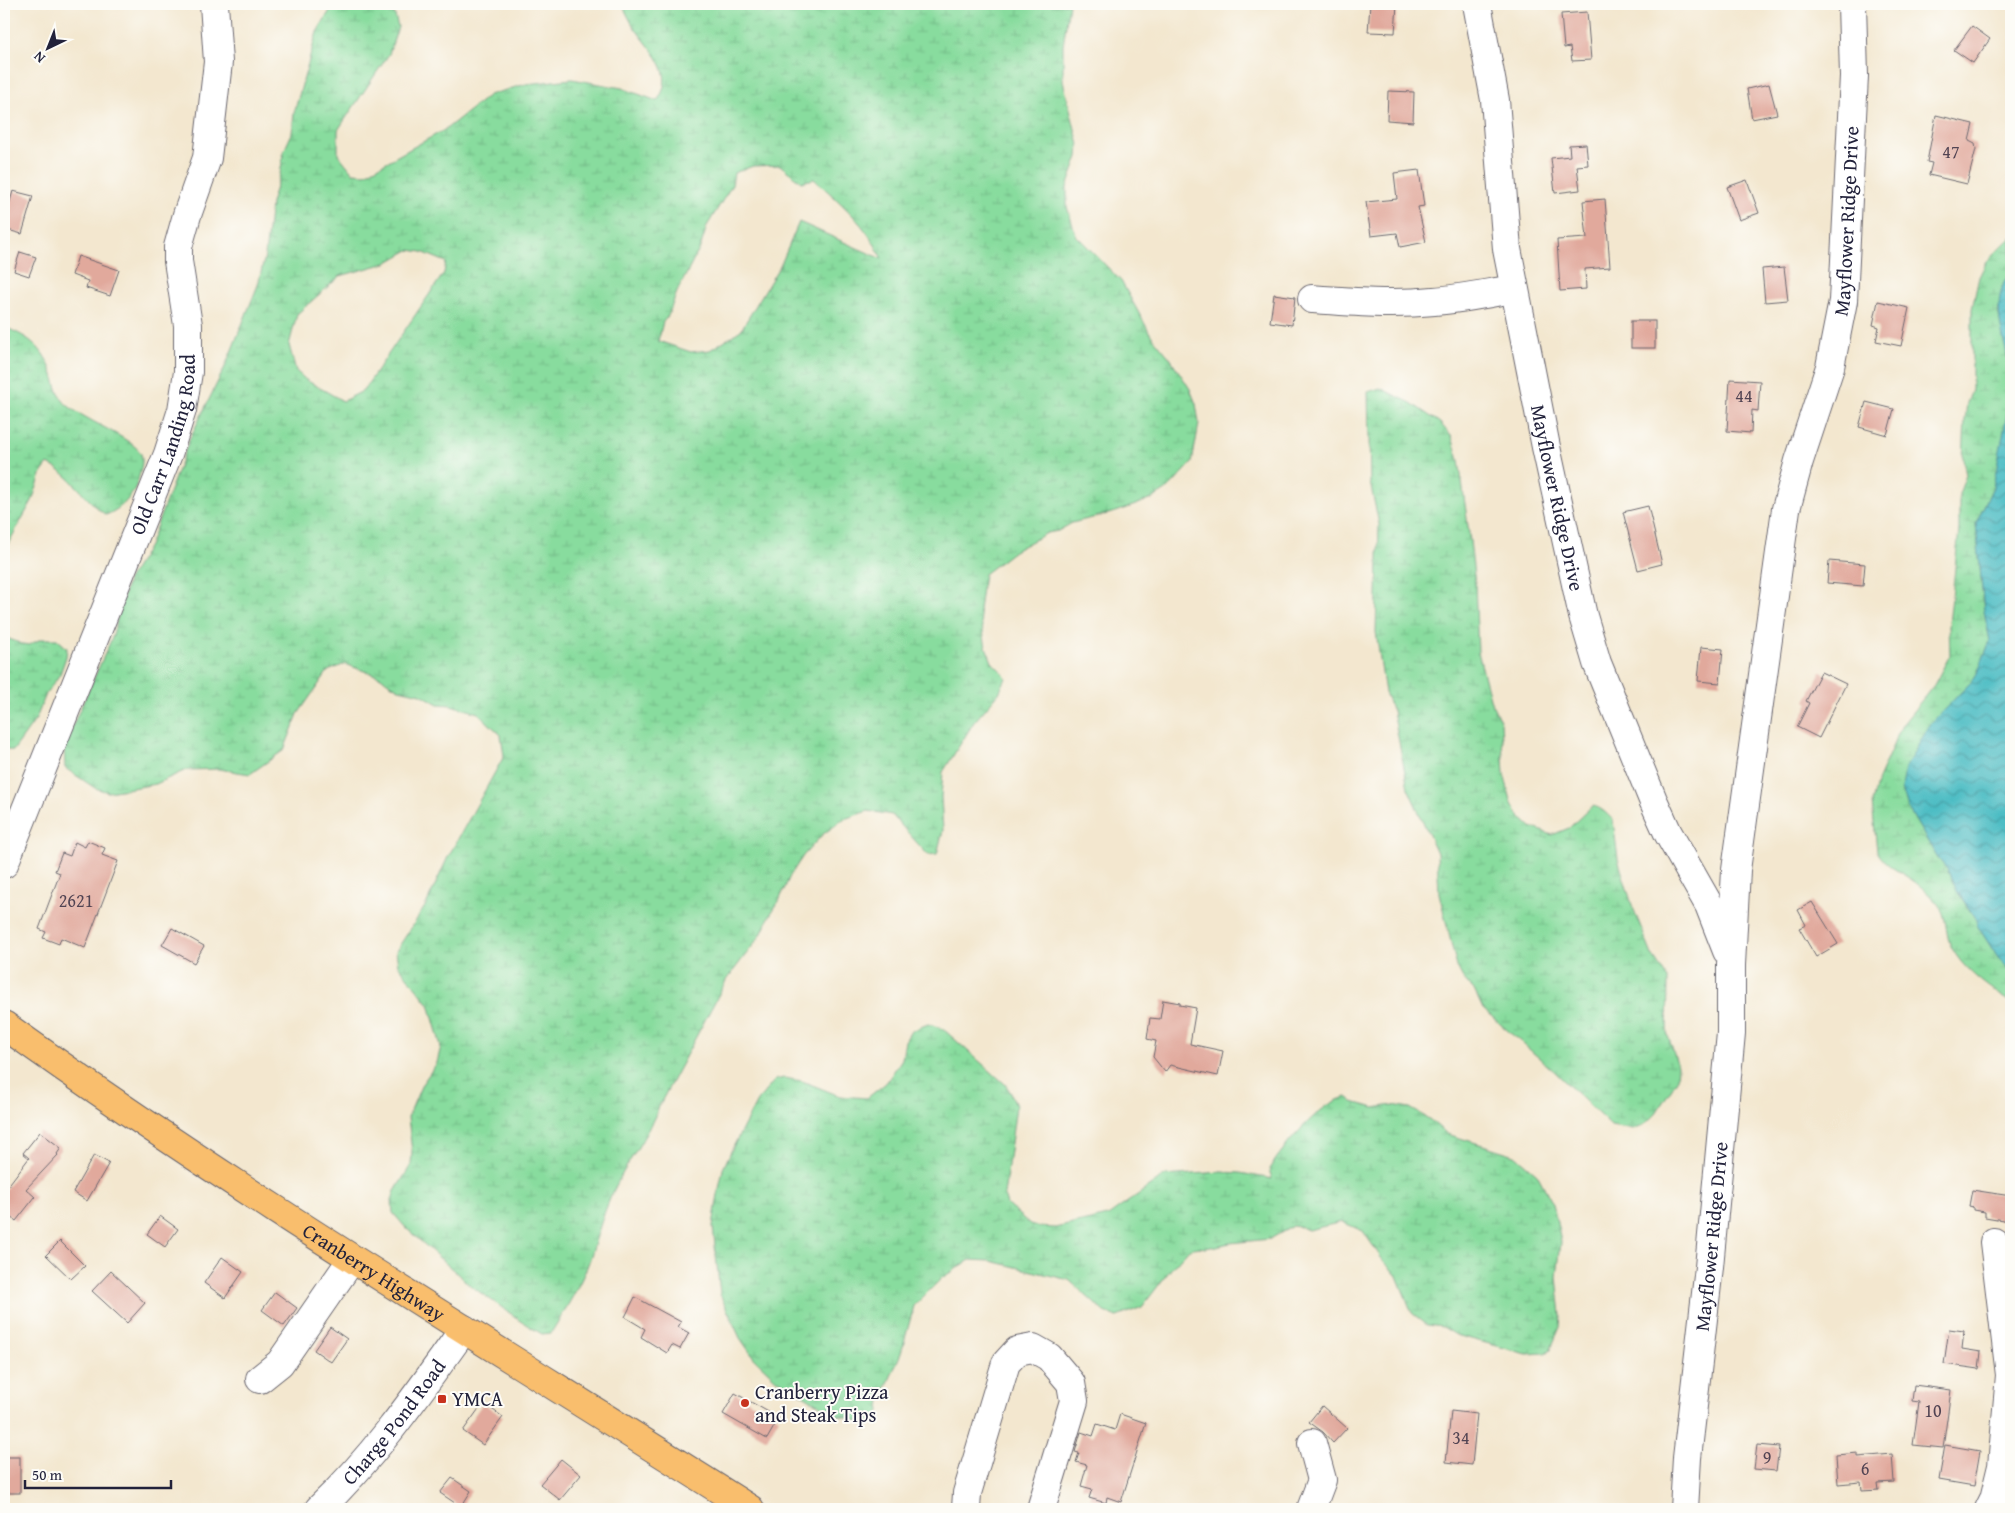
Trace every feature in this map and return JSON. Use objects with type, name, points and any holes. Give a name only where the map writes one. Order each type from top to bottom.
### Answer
[{"type":"main road","name":"Cranberry Highway","points":[[4,1026],[224,1177],[750,1509]]},
{"type":"street","name":"Old Carr Landing Road","points":[[4,864],[168,454],[182,410],[186,390],[189,352],[188,326],[178,261],[178,246],[186,215],[207,158],[218,62],[214,4]]},
{"type":"street","name":"Mayflower Ridge Drive","points":[[1476,4],[1495,100],[1504,224],[1514,289],[1542,430],[1583,616],[1597,663],[1668,833],[1700,886],[1715,916],[1731,965]]},
{"type":"street","name":"Mayflower Ridge Drive","points":[[1684,1509],[1688,1448],[1710,1267],[1731,1033],[1731,965],[1736,870],[1786,509],[1799,461],[1830,367],[1843,301],[1854,76],[1852,4]]},
{"type":"street","points":[[1312,299],[1374,303],[1416,302],[1463,298],[1514,289]]},
{"type":"street","points":[[1989,1509],[1994,1499],[2002,1466],[2010,1375],[2002,1295],[1994,1242]]},
{"type":"street","points":[[260,1380],[280,1363],[352,1259]]},
{"type":"street","name":"Charge Pond Road","points":[[319,1509],[346,1482],[382,1440],[464,1329]]},
{"type":"street","points":[[966,1509],[966,1493],[1006,1363],[1017,1351],[1032,1348],[1049,1357],[1071,1383],[1074,1401],[1041,1509]]},
{"type":"street","points":[[1311,1509],[1322,1480],[1312,1443]]},
{"type":"green space","points":[[334,4],[392,4],[398,27],[389,54],[338,130],[338,154],[353,173],[365,174],[446,129],[489,95],[526,84],[572,79],[622,88],[657,101],[663,91],[665,81],[660,63],[633,25],[622,4],[1069,4],[1063,46],[1063,81],[1079,145],[1078,157],[1067,187],[1067,207],[1076,235],[1121,281],[1151,335],[1170,358],[1190,389],[1196,404],[1199,423],[1192,463],[1169,488],[1152,499],[1116,512],[1072,523],[1058,531],[1047,533],[1014,551],[984,574],[979,610],[986,647],[992,662],[1006,678],[999,693],[974,722],[943,772],[941,797],[943,830],[937,854],[928,855],[892,815],[868,811],[844,819],[822,835],[803,856],[790,876],[761,935],[727,979],[612,1194],[582,1278],[551,1333],[542,1334],[471,1286],[406,1228],[393,1213],[392,1200],[395,1191],[411,1165],[412,1152],[408,1117],[422,1084],[437,1063],[441,1046],[429,1004],[398,965],[396,951],[426,905],[448,857],[504,756],[501,735],[478,713],[451,705],[438,704],[421,694],[399,689],[381,677],[345,664],[328,671],[298,714],[284,750],[250,774],[219,769],[186,770],[156,784],[108,792],[95,788],[65,768],[64,745],[112,638],[128,580],[149,546],[190,438],[225,367],[258,285],[265,256],[271,203],[280,174],[284,151],[292,133],[294,113],[317,32]],"holes":[[[780,165],[801,182],[814,179],[834,197],[869,236],[882,259],[799,222],[782,262],[741,330],[710,350],[691,352],[658,341],[663,322],[668,316],[677,292],[700,248],[707,226],[732,185],[734,173],[753,166]],[[409,250],[422,252],[446,262],[444,273],[363,391],[343,401],[306,380],[296,371],[289,345],[297,314],[340,276],[386,263]]]},
{"type":"green space","points":[[2011,237],[2011,272],[1998,311],[2011,370],[2011,401],[1993,487],[1976,523],[1984,611],[1990,641],[1975,678],[1956,698],[1902,788],[1908,808],[1937,857],[1947,869],[1957,891],[1976,920],[1977,925],[1998,958],[2011,971],[2011,1002],[1985,984],[1961,962],[1950,944],[1943,913],[1935,901],[1919,885],[1893,868],[1880,856],[1877,851],[1872,803],[1878,779],[1902,725],[1934,685],[1950,655],[1949,625],[1959,530],[1959,494],[1966,475],[1963,459],[1965,420],[1967,403],[1972,390],[1972,309],[1979,277],[1987,261]]},
{"type":"green space","points":[[4,327],[29,339],[40,351],[49,366],[59,393],[65,403],[137,448],[142,460],[136,486],[130,497],[122,506],[106,515],[91,503],[64,474],[48,464],[42,472],[32,501],[4,551]]},
{"type":"green space","points":[[1380,388],[1411,403],[1440,423],[1452,437],[1459,460],[1470,541],[1475,584],[1478,652],[1491,702],[1501,722],[1504,774],[1512,804],[1519,816],[1531,827],[1552,835],[1569,828],[1592,806],[1601,809],[1613,820],[1618,859],[1632,905],[1652,955],[1668,979],[1667,1033],[1678,1066],[1677,1080],[1656,1113],[1643,1126],[1633,1130],[1611,1126],[1554,1071],[1483,1009],[1474,990],[1463,978],[1457,967],[1439,893],[1437,853],[1408,788],[1393,711],[1385,693],[1376,632],[1379,524],[1370,482],[1368,392]]},
{"type":"green space","points":[[4,637],[29,645],[41,639],[57,639],[67,648],[60,674],[46,694],[36,719],[13,751],[4,748]]},
{"type":"green space","points":[[928,1024],[942,1028],[1005,1084],[1011,1093],[1016,1106],[1004,1195],[1007,1205],[1030,1224],[1040,1227],[1055,1228],[1108,1216],[1164,1176],[1222,1172],[1240,1173],[1272,1179],[1269,1169],[1303,1127],[1325,1107],[1347,1097],[1353,1102],[1374,1108],[1393,1105],[1410,1108],[1429,1119],[1447,1134],[1515,1155],[1537,1174],[1553,1204],[1561,1242],[1557,1277],[1561,1315],[1560,1327],[1551,1349],[1545,1353],[1527,1354],[1456,1335],[1443,1327],[1427,1325],[1412,1313],[1397,1276],[1382,1259],[1363,1231],[1342,1222],[1308,1230],[1295,1225],[1270,1239],[1189,1249],[1142,1307],[1117,1317],[1104,1312],[1069,1280],[991,1261],[970,1260],[943,1277],[914,1306],[901,1353],[881,1399],[880,1411],[874,1423],[865,1425],[851,1418],[836,1415],[775,1378],[754,1358],[740,1338],[720,1294],[713,1226],[723,1169],[757,1101],[775,1080],[784,1078],[802,1081],[840,1096],[867,1098],[886,1083],[902,1059],[905,1041],[911,1031]]},
{"type":"water","points":[[2011,272],[2011,370],[2002,333],[1999,307],[2000,294],[2004,282]]},
{"type":"water","points":[[2011,393],[2011,971],[1998,958],[1977,925],[1976,919],[1957,891],[1947,869],[1937,857],[1908,808],[1902,788],[1905,769],[1930,724],[1975,678],[1990,641],[1984,611],[1976,523],[1993,487]]},
{"type":"building","points":[[1370,4],[1397,4],[1395,33],[1368,32]]},
{"type":"building","points":[[1587,12],[1591,60],[1572,61],[1570,47],[1564,48],[1561,14]]},
{"type":"building","points":[[1972,26],[1990,39],[1973,63],[1954,50]]},
{"type":"building","points":[[1769,84],[1777,114],[1752,119],[1747,89]]},
{"type":"building","points":[[1388,91],[1414,92],[1413,122],[1387,120]]},
{"type":"building","points":[[1936,115],[1973,124],[1969,141],[1975,144],[1976,149],[1967,184],[1929,175],[1932,163],[1927,162]]},
{"type":"building","points":[[1586,144],[1588,165],[1577,166],[1580,190],[1555,193],[1551,158],[1570,156],[1569,145]]},
{"type":"building","points":[[1419,170],[1424,206],[1418,207],[1426,242],[1400,247],[1397,233],[1371,236],[1366,202],[1397,199],[1394,173]]},
{"type":"building","points":[[1747,180],[1759,213],[1739,220],[1727,187]]},
{"type":"building","points":[[13,191],[33,196],[22,234],[4,229],[4,222]]},
{"type":"building","points":[[1605,199],[1610,267],[1585,269],[1586,289],[1560,291],[1557,240],[1587,238],[1583,201]]},
{"type":"building","points":[[20,252],[36,257],[29,276],[14,271]]},
{"type":"building","points":[[78,256],[119,270],[110,296],[86,288],[88,281],[72,275]]},
{"type":"building","points":[[1784,267],[1788,300],[1765,302],[1762,269]]},
{"type":"building","points":[[1274,294],[1295,297],[1292,325],[1270,322]]},
{"type":"building","points":[[1878,301],[1909,308],[1901,346],[1876,341],[1879,327],[1873,325]]},
{"type":"building","points":[[1631,321],[1655,321],[1655,348],[1631,348]]},
{"type":"building","points":[[1730,379],[1760,381],[1758,411],[1752,410],[1751,433],[1727,431]]},
{"type":"building","points":[[1866,402],[1894,409],[1887,435],[1859,427]]},
{"type":"building","points":[[1648,506],[1662,564],[1638,570],[1623,512]]},
{"type":"building","points":[[1829,561],[1865,564],[1863,586],[1827,583]]},
{"type":"building","points":[[1701,647],[1723,649],[1720,683],[1698,681]]},
{"type":"building","points":[[1821,672],[1846,684],[1819,738],[1797,727],[1809,703],[1806,701]]},
{"type":"building","points":[[88,841],[105,848],[102,855],[118,861],[85,948],[61,938],[59,944],[43,938],[46,932],[39,929],[60,873],[55,871],[62,853],[70,856],[75,842],[85,847]]},
{"type":"building","points":[[1812,902],[1838,944],[1816,957],[1799,928],[1806,925],[1798,910]]},
{"type":"building","points":[[172,928],[204,946],[194,963],[162,945]]},
{"type":"building","points":[[1163,1000],[1196,1008],[1190,1044],[1223,1051],[1218,1076],[1170,1065],[1165,1072],[1153,1057],[1156,1041],[1147,1039],[1150,1018],[1160,1019]]},
{"type":"building","points":[[40,1132],[61,1148],[58,1155],[26,1189],[35,1197],[16,1221],[4,1211],[4,1191],[29,1158],[23,1153]]},
{"type":"building","points":[[94,1155],[109,1163],[87,1201],[73,1192]]},
{"type":"building","points":[[1972,1190],[2011,1196],[2009,1221],[1985,1217],[1985,1212],[1973,1210],[1973,1207],[1969,1206]]},
{"type":"building","points":[[160,1216],[178,1229],[165,1247],[147,1234]]},
{"type":"building","points":[[60,1241],[85,1266],[71,1279],[46,1255]]},
{"type":"building","points":[[222,1257],[243,1272],[225,1298],[204,1283]]},
{"type":"building","points":[[111,1271],[145,1303],[127,1323],[92,1291]]},
{"type":"building","points":[[275,1292],[297,1308],[284,1326],[262,1310]]},
{"type":"building","points":[[635,1297],[681,1322],[678,1327],[689,1333],[680,1349],[672,1345],[667,1353],[641,1337],[645,1329],[625,1317]]},
{"type":"building","points":[[330,1327],[347,1339],[331,1362],[314,1350]]},
{"type":"building","points":[[1949,1329],[1964,1331],[1962,1349],[1981,1352],[1979,1369],[1944,1364]]},
{"type":"building","points":[[1914,1385],[1951,1390],[1943,1448],[1913,1445],[1919,1402],[1912,1401]]},
{"type":"building","points":[[735,1393],[779,1418],[767,1439],[723,1414]]},
{"type":"building","points":[[483,1403],[503,1417],[483,1445],[463,1431]]},
{"type":"building","points":[[1322,1406],[1347,1428],[1333,1443],[1323,1432],[1309,1422]]},
{"type":"building","points":[[1451,1411],[1477,1414],[1472,1465],[1446,1462]]},
{"type":"building","points":[[1120,1414],[1146,1423],[1121,1502],[1107,1497],[1106,1503],[1089,1498],[1092,1489],[1081,1486],[1087,1465],[1076,1462],[1079,1453],[1075,1452],[1081,1432],[1093,1436],[1097,1424],[1115,1430]]},
{"type":"building","points":[[1757,1445],[1779,1447],[1776,1471],[1754,1469]]},
{"type":"building","points":[[1945,1445],[1980,1451],[1974,1486],[1939,1480]]},
{"type":"building","points":[[1858,1453],[1858,1457],[1892,1454],[1894,1482],[1878,1483],[1879,1490],[1862,1491],[1861,1482],[1838,1484],[1836,1455]]},
{"type":"building","points":[[4,1457],[20,1457],[20,1493],[4,1493]]},
{"type":"building","points":[[561,1459],[581,1475],[560,1500],[540,1484]]},
{"type":"building","points":[[452,1478],[471,1491],[461,1507],[440,1493]]},
{"type":"place","name":"YMCA","points":[[442,1399]]},
{"type":"place","name":"Cranberry Pizza and Steak Tips","points":[[745,1403]]}]
